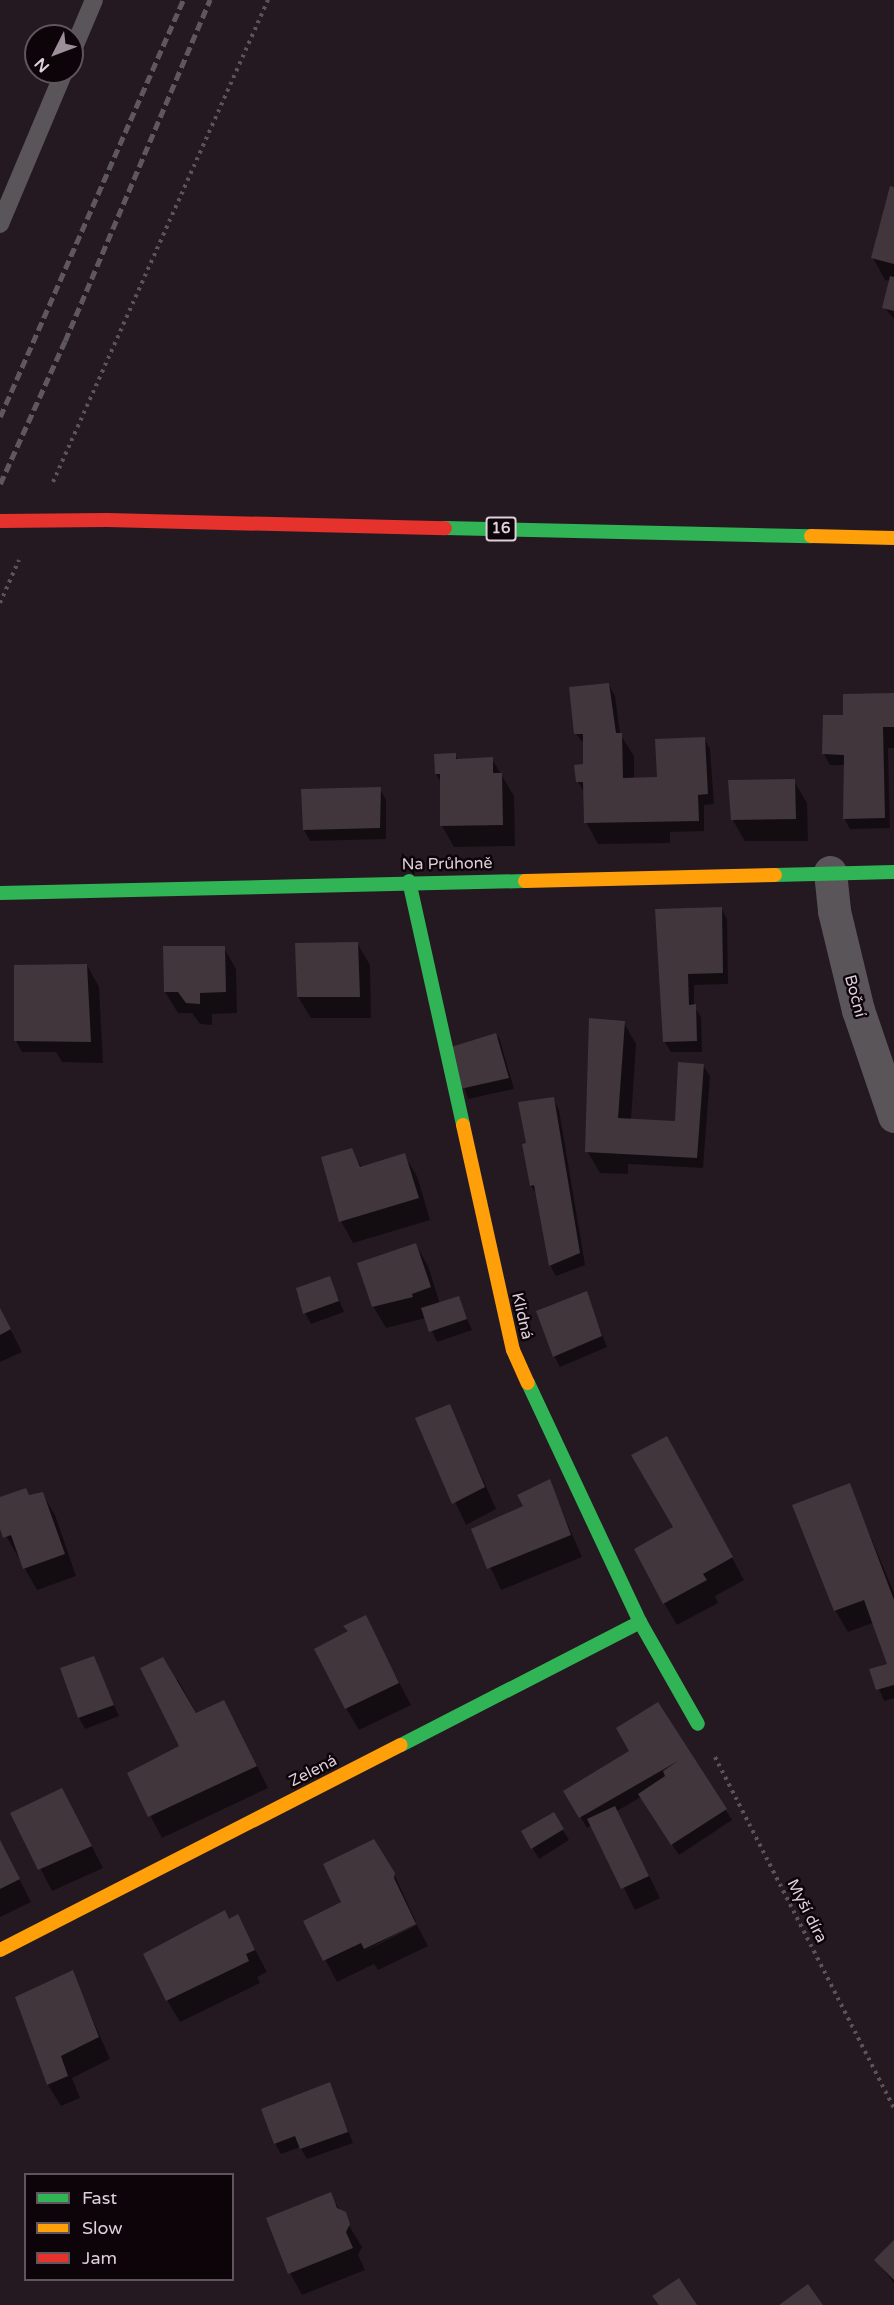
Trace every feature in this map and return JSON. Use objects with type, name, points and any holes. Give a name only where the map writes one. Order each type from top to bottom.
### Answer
[{"type":"street","name":"16","points":[[0,521],[107,520],[894,538]]},
{"type":"street","name":"Boční","points":[[830,872],[834,911],[858,1010],[894,1116]]},
{"type":"street","name":"Na Průhoně","points":[[0,893],[409,881],[894,872]]},
{"type":"street","name":"Klidná","points":[[409,881],[513,1350],[640,1622],[698,1724]]},
{"type":"street","name":"Zelená","points":[[0,1950],[640,1622]]},
{"type":"lane","points":[[84,24],[94,0]]},
{"type":"lane","points":[[0,224],[59,84]]},
{"type":"path","points":[[51,488],[268,0]]},
{"type":"path","points":[[0,603],[23,551]]},
{"type":"path","name":"Myší díra","points":[[698,1724],[894,2109]]},
{"type":"building","points":[[890,186],[894,187],[894,264],[871,258]]},
{"type":"building","points":[[890,276],[894,277],[894,311],[882,308]]},
{"type":"building","points":[[609,683],[616,733],[622,733],[623,778],[657,777],[655,739],[705,737],[708,794],[698,795],[699,821],[584,823],[583,782],[576,782],[574,765],[583,764],[583,734],[574,734],[569,687]]},
{"type":"building","points":[[894,693],[894,727],[883,727],[885,818],[843,819],[844,755],[822,754],[823,715],[843,715],[843,694]]},
{"type":"building","points":[[456,753],[456,759],[493,757],[493,773],[502,773],[503,825],[440,826],[440,774],[435,774],[434,754]]},
{"type":"building","points":[[795,779],[796,819],[731,820],[728,780]]},
{"type":"building","points":[[381,787],[380,828],[303,830],[301,789]]},
{"type":"building","points":[[722,907],[723,973],[688,974],[689,1005],[696,1004],[697,1041],[663,1042],[655,909]]},
{"type":"building","points":[[358,942],[360,997],[297,997],[295,943]]},
{"type":"building","points":[[163,946],[225,946],[226,992],[200,993],[200,1004],[186,1003],[178,992],[164,992]]},
{"type":"building","points":[[87,964],[91,1042],[14,1041],[14,965]]},
{"type":"building","points":[[589,1018],[625,1021],[618,1118],[675,1121],[678,1062],[704,1064],[697,1158],[585,1152]]},
{"type":"building","points":[[496,1033],[509,1078],[460,1089],[451,1047]]},
{"type":"building","points":[[554,1097],[580,1253],[549,1266],[534,1185],[530,1186],[522,1144],[526,1143],[518,1102]]},
{"type":"building","points":[[352,1148],[360,1167],[405,1153],[419,1198],[339,1222],[321,1157]]},
{"type":"building","points":[[416,1243],[431,1287],[412,1294],[413,1297],[372,1307],[357,1263]]},
{"type":"building","points":[[330,1276],[339,1301],[303,1314],[296,1288]]},
{"type":"building","points":[[587,1291],[602,1336],[553,1357],[536,1311]]},
{"type":"building","points":[[459,1296],[467,1319],[429,1332],[421,1308]]},
{"type":"building","points":[[0,1308],[11,1329],[0,1335]]},
{"type":"building","points":[[450,1404],[485,1487],[452,1504],[415,1418]]},
{"type":"building","points":[[667,1436],[733,1557],[703,1574],[707,1580],[663,1604],[634,1549],[673,1527],[631,1455]]},
{"type":"building","points":[[550,1479],[571,1535],[487,1569],[471,1529],[523,1506],[517,1495]]},
{"type":"building","points":[[850,1483],[894,1600],[894,1685],[876,1690],[869,1669],[887,1664],[864,1600],[834,1611],[792,1505]]},
{"type":"building","points":[[26,1488],[29,1495],[43,1492],[65,1554],[23,1569],[11,1535],[3,1538],[0,1529],[0,1497]]},
{"type":"building","points":[[366,1615],[399,1683],[345,1709],[314,1649],[348,1631],[343,1626]]},
{"type":"building","points":[[94,1656],[114,1705],[78,1718],[60,1668]]},
{"type":"building","points":[[163,1657],[196,1713],[224,1700],[257,1766],[148,1817],[127,1773],[179,1746],[140,1668]]},
{"type":"building","points":[[658,1702],[727,1809],[671,1845],[638,1794],[665,1776],[663,1771],[678,1761],[579,1818],[563,1791],[629,1751],[616,1728]]},
{"type":"building","points":[[62,1788],[92,1846],[38,1870],[10,1813]]},
{"type":"building","points":[[615,1806],[649,1876],[621,1889],[587,1819]]},
{"type":"building","points":[[554,1812],[564,1829],[531,1849],[521,1831]]},
{"type":"building","points":[[374,1839],[395,1873],[394,1878],[416,1924],[364,1949],[361,1943],[323,1961],[303,1921],[341,1902],[323,1864]]},
{"type":"building","points":[[0,1840],[20,1879],[0,1889]]},
{"type":"building","points":[[225,1910],[229,1919],[238,1914],[255,1950],[246,1954],[249,1961],[166,2001],[143,1954]]},
{"type":"building","points":[[73,1970],[99,2037],[61,2056],[68,2076],[47,2085],[15,1997]]},
{"type":"building","points":[[330,2082],[348,2132],[300,2149],[295,2136],[274,2144],[261,2109]]},
{"type":"building","points":[[331,2192],[337,2208],[346,2212],[350,2224],[346,2232],[353,2248],[288,2274],[266,2218]]},
{"type":"building","points":[[894,2240],[894,2280],[874,2260]]},
{"type":"building","points":[[679,2278],[697,2305],[659,2305],[652,2296]]},
{"type":"building","points":[[808,2284],[823,2305],[779,2305]]},
{"type":"railway","points":[[0,417],[183,0]]},
{"type":"railway","points":[[0,484],[65,341],[210,0]]},
{"type":"traffic: fast","points":[[445,528],[811,536]]},
{"type":"traffic: fast","points":[[775,875],[894,872]]},
{"type":"traffic: fast","points":[[409,881],[463,1125]]},
{"type":"traffic: fast","points":[[0,893],[525,881]]},
{"type":"traffic: fast","points":[[528,1383],[640,1622],[698,1724]]},
{"type":"traffic: fast","points":[[401,1745],[640,1622]]},
{"type":"traffic: slow","points":[[811,536],[894,538]]},
{"type":"traffic: slow","points":[[525,881],[775,875]]},
{"type":"traffic: slow","points":[[463,1125],[513,1350],[528,1383]]},
{"type":"traffic: slow","points":[[0,1950],[401,1745]]},
{"type":"traffic: jam","points":[[107,520],[445,528]]},
{"type":"traffic: jam","points":[[0,521],[107,520]]}]
